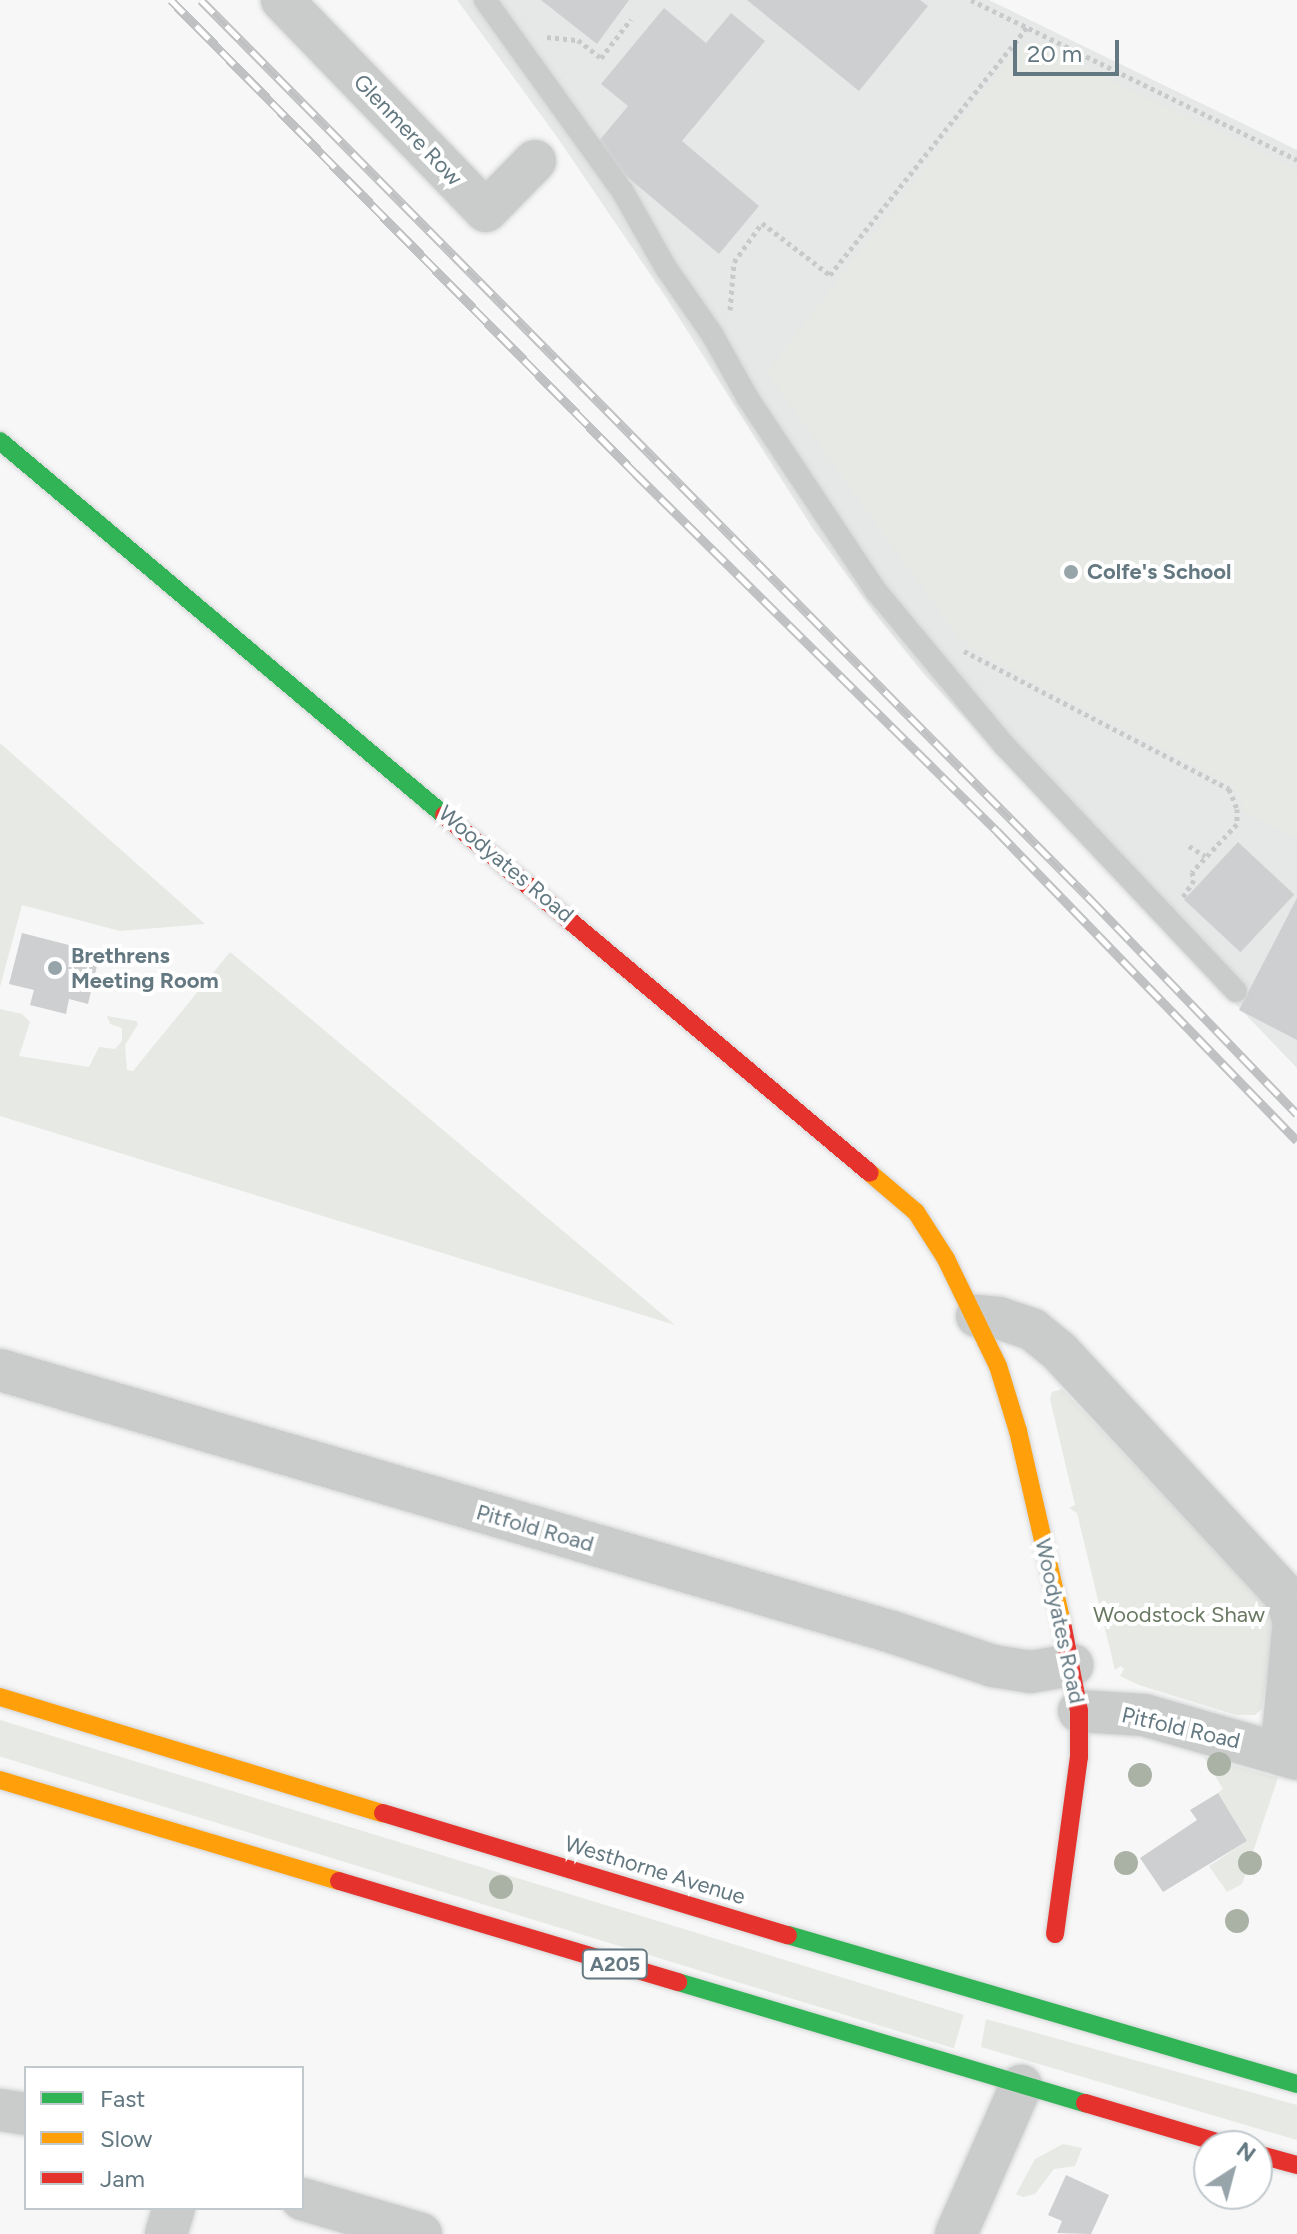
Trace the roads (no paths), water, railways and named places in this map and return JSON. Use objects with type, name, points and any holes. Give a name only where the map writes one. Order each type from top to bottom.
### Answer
[{"type":"main road","name":"Woodyates Road","points":[[0,441],[864,1165],[916,1212],[977,1316],[998,1366],[1018,1431],[1072,1665],[1079,1711],[1077,1782],[1055,1934]]},
{"type":"main road","name":"Westhorne Avenue","points":[[0,1697],[980,1993],[1297,2084]]},
{"type":"main road","name":"A205","points":[[0,1780],[1193,2135]]},
{"type":"main road","points":[[1273,2158],[1297,2165]]},
{"type":"street","name":"Glenmere Row","points":[[282,0],[486,211],[535,161]]},
{"type":"street","points":[[977,1316],[999,1318],[1033,1330],[1060,1352],[1284,1594],[1294,1620],[1289,1757]]},
{"type":"street","name":"Pitfold Road","points":[[0,1370],[892,1632],[993,1666],[1030,1672],[1072,1665]]},
{"type":"street","name":"Pitfold Road","points":[[1079,1711],[1144,1715],[1289,1757]]},
{"type":"street","points":[[956,2234],[1021,2086]]},
{"type":"street","points":[[0,2110],[24,2114]]},
{"type":"street","points":[[304,2200],[421,2234]]},
{"type":"street","points":[[166,2234],[173,2210]]},
{"type":"lane","points":[[485,0],[623,192],[666,268],[712,334],[747,397],[876,591],[1004,745],[1236,991]]},
{"type":"railway","points":[[171,0],[635,473],[997,831],[1297,1141]]},
{"type":"railway","points":[[201,0],[1091,900],[1297,1114]]},
{"type":"place","name":"Colfe's School","points":[[1071,572]]},
{"type":"place","name":"Brethrens Meeting Room","points":[[55,968]]},
{"type":"park label","name":"Woodstock Shaw","points":[[1179,1615]]}]
